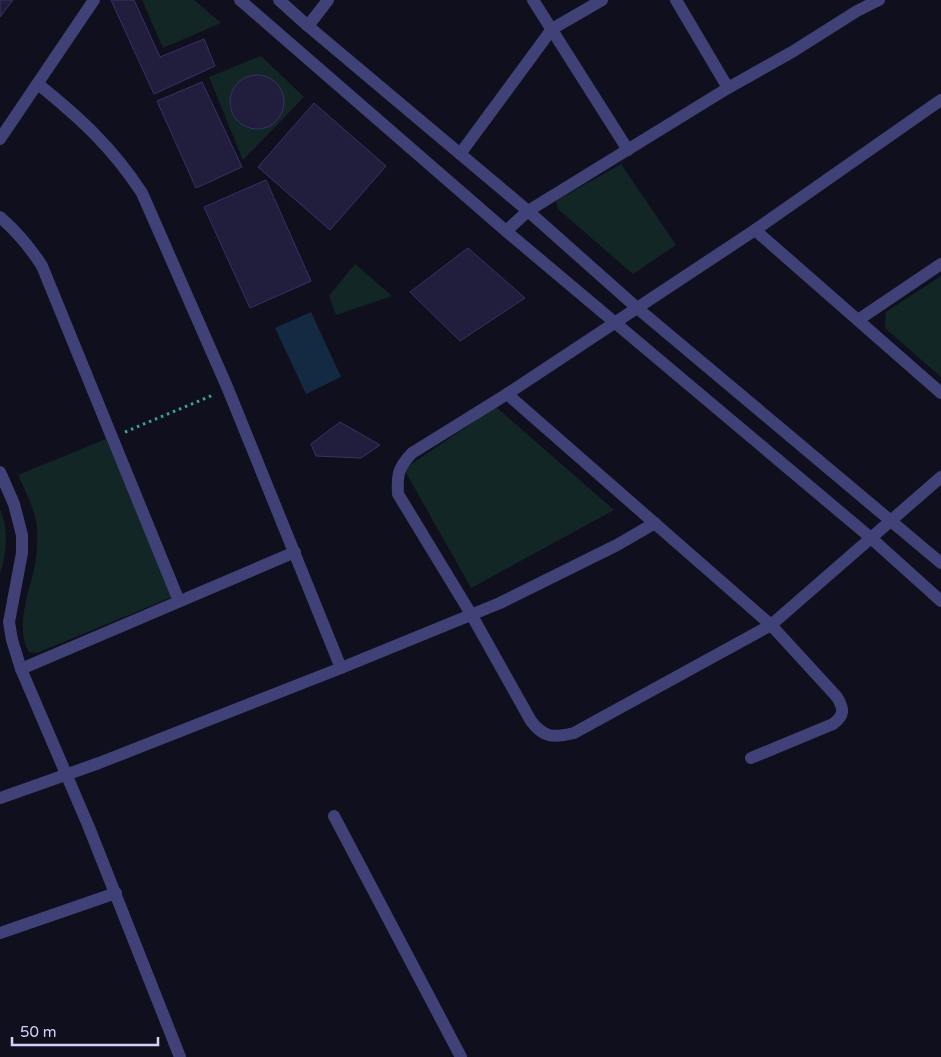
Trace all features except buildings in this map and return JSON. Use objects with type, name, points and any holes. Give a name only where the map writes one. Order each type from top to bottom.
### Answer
[{"type":"street","points":[[0,139],[94,0]]},
{"type":"street","points":[[240,0],[506,230],[871,538],[941,601]]},
{"type":"street","points":[[278,0],[528,211],[636,307],[941,563]]},
{"type":"street","points":[[308,26],[328,0]]},
{"type":"street","points":[[533,0],[628,150]]},
{"type":"street","points":[[460,154],[552,29],[602,0]]},
{"type":"street","points":[[676,0],[728,88]]},
{"type":"street","points":[[506,230],[528,211],[728,88],[792,52],[853,6],[879,0]]},
{"type":"street","points":[[38,84],[94,131],[128,172],[142,193],[228,389],[341,668]]},
{"type":"street","points":[[941,100],[755,230],[507,394],[412,453],[401,465],[397,478],[398,494],[471,614],[531,721],[540,732],[557,737],[574,733],[771,625],[941,477]]},
{"type":"street","points":[[0,217],[29,246],[42,266],[179,601]]},
{"type":"street","points":[[755,230],[941,393]]},
{"type":"street","points":[[858,320],[941,264]]},
{"type":"street","points":[[507,394],[771,625],[837,697],[842,705],[842,712],[840,719],[833,724],[751,758]]},
{"type":"street","points":[[0,472],[14,504],[22,535],[22,553],[9,622],[12,640],[21,669],[116,893],[180,1057]]},
{"type":"street","points":[[0,798],[98,763],[341,668],[500,603],[617,545],[655,522]]},
{"type":"street","points":[[21,669],[295,552]]},
{"type":"street","points":[[334,816],[461,1057]]},
{"type":"street","points":[[0,933],[116,893]]},
{"type":"path","points":[[112,437],[228,389]]},
{"type":"green space","points":[[142,0],[194,0],[221,23],[163,48]]},
{"type":"green space","points":[[261,56],[304,97],[243,160],[209,77]]},
{"type":"green space","points":[[621,164],[676,245],[633,274],[558,209],[556,201]]},
{"type":"green space","points":[[355,264],[392,296],[336,315],[329,296]]},
{"type":"green space","points":[[941,276],[941,377],[885,328],[886,312]]},
{"type":"green space","points":[[496,407],[614,510],[471,588],[404,469]]},
{"type":"green space","points":[[106,439],[172,597],[37,653],[29,652],[25,643],[23,623],[26,601],[36,560],[37,529],[32,508],[18,475]]},
{"type":"green space","points":[[0,509],[5,525],[6,541],[0,574]]},
{"type":"water","points":[[311,312],[341,377],[306,394],[275,328]]}]
